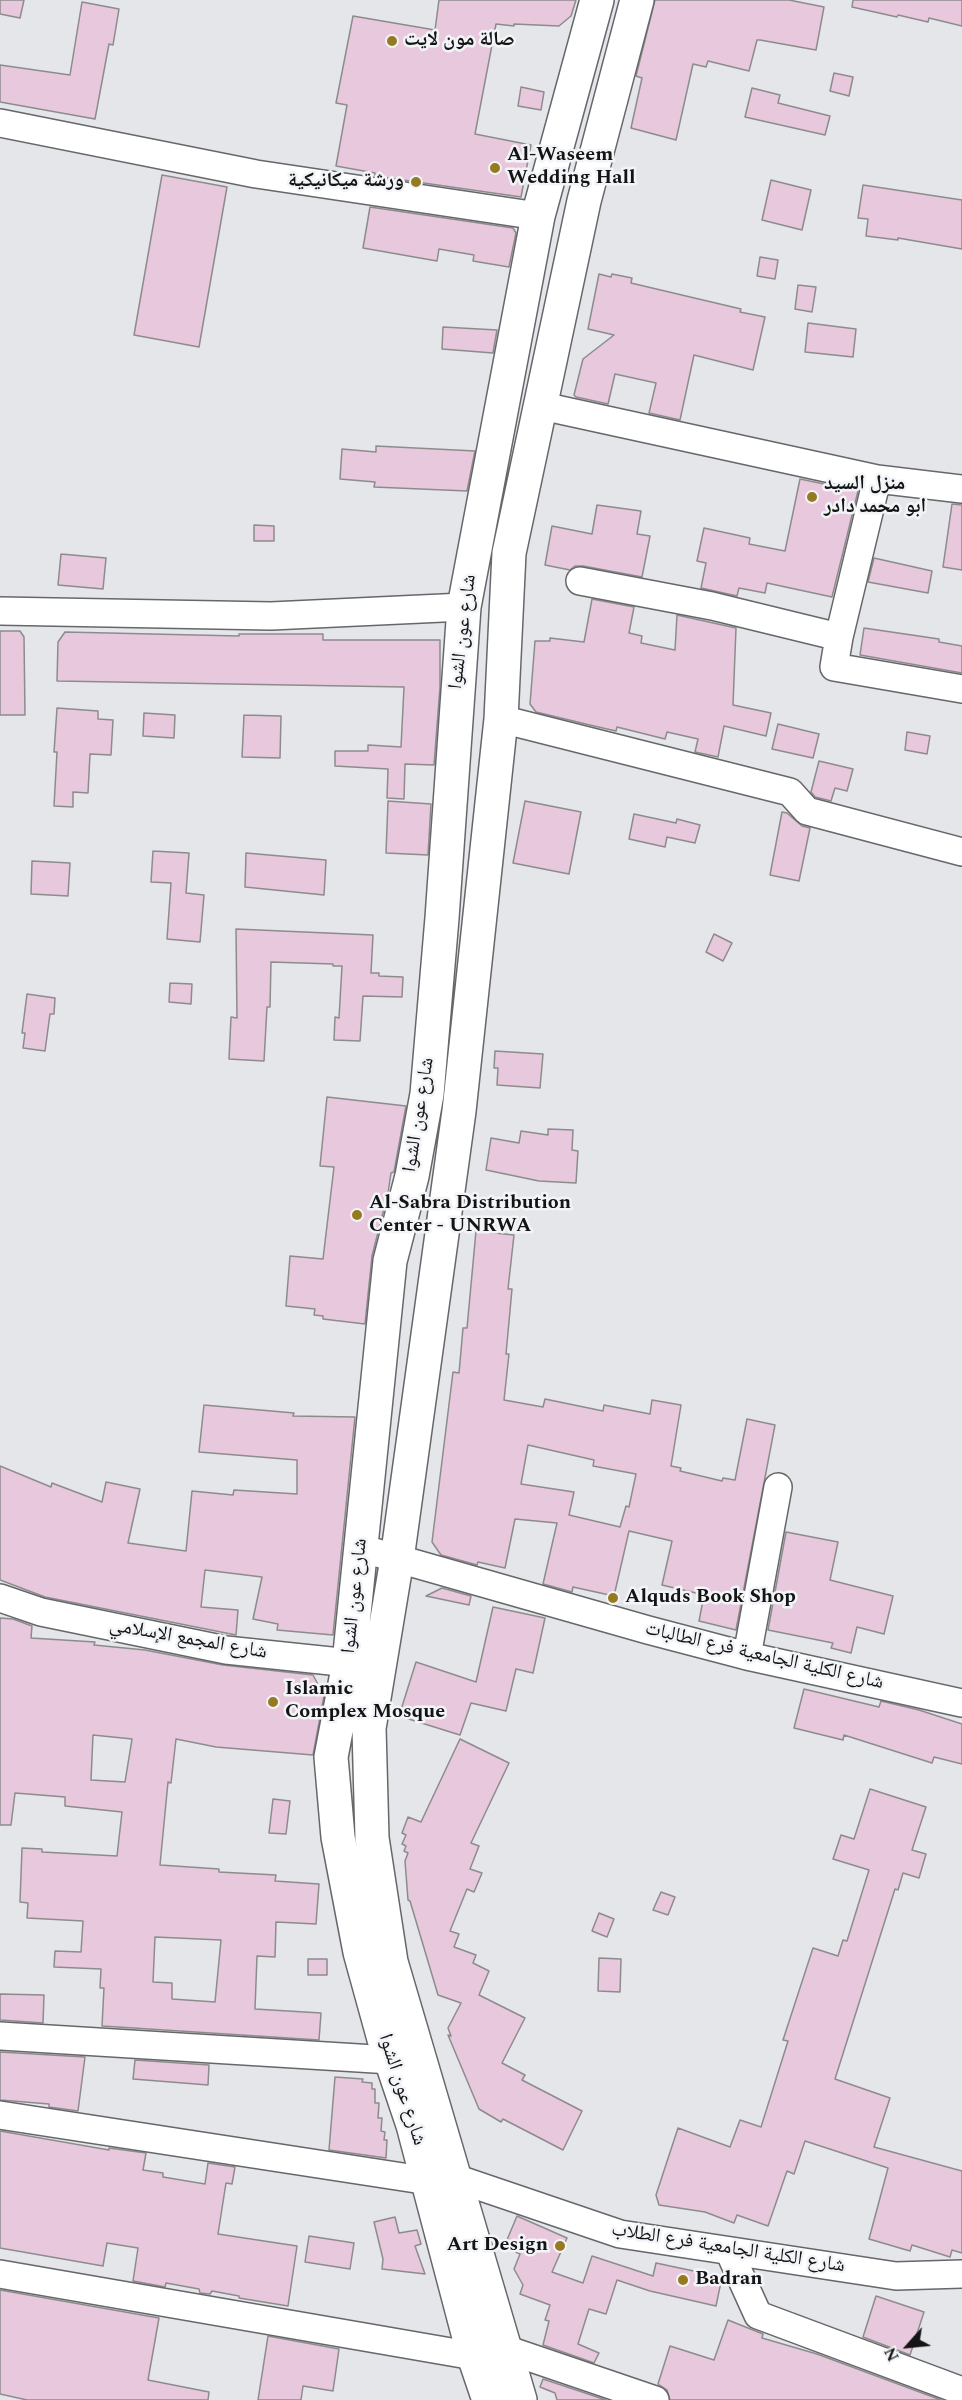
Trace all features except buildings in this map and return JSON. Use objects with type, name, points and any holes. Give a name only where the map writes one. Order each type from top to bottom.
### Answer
[{"type":"main road","name":"شارع عون الشوا","points":[[489,2400],[489,2353],[442,2179],[390,1962],[372,1838],[360,1548],[390,1261],[412,1176],[426,1094],[442,918],[464,607],[538,216],[597,0]]},
{"type":"main road","name":"شارع عون الشوا","points":[[442,2179],[391,2060],[360,1952],[338,1837],[332,1757],[397,1559],[459,1111],[501,719],[509,553],[584,201],[637,0]]},
{"type":"main road","name":"شارع عون الشوا","points":[[489,2353],[520,2400]]},
{"type":"street","points":[[0,123],[256,174],[538,216]]},
{"type":"street","points":[[542,406],[878,479],[962,489]]},
{"type":"street","points":[[878,479],[834,667],[962,689]]},
{"type":"street","points":[[580,581],[712,606],[839,638]]},
{"type":"street","points":[[0,611],[271,616],[464,607]]},
{"type":"street","points":[[501,719],[790,792],[807,811],[962,852]]},
{"type":"street","points":[[747,1656],[778,1487]]},
{"type":"street","name":"شارع الكلية الجامعية فرع الطالبات","points":[[360,1548],[747,1656],[962,1703]]},
{"type":"street","name":"شارع المجمع الإسلامي","points":[[0,1598],[41,1612],[226,1650],[364,1665]]},
{"type":"street","points":[[0,2036],[391,2060]]},
{"type":"street","name":"شارع الكلية الجامعية فرع الطلاب","points":[[0,2115],[442,2179],[620,2234],[897,2276],[962,2274]]},
{"type":"street","points":[[729,2251],[758,2315],[962,2391]]},
{"type":"street","points":[[0,2274],[489,2353],[655,2400]]},
{"type":"place","name":"صالة مون لايت","points":[[392,41]]},
{"type":"place","name":"Al-Waseem Wedding Hall","points":[[495,168]]},
{"type":"place","name":"ورشة ميكانيكية","points":[[416,182]]},
{"type":"place","name":"منزل السيد ابو محمد دادر","points":[[812,497]]},
{"type":"place","name":"Al-Sabra Distribution Center - UNRWA","points":[[357,1215]]},
{"type":"place","name":"Alquds Book Shop","points":[[613,1598]]},
{"type":"place","name":"Islamic Complex Mosque","points":[[273,1702]]},
{"type":"place","name":"Art Design","points":[[560,2246]]},
{"type":"place","name":"Badran","points":[[683,2280]]}]
